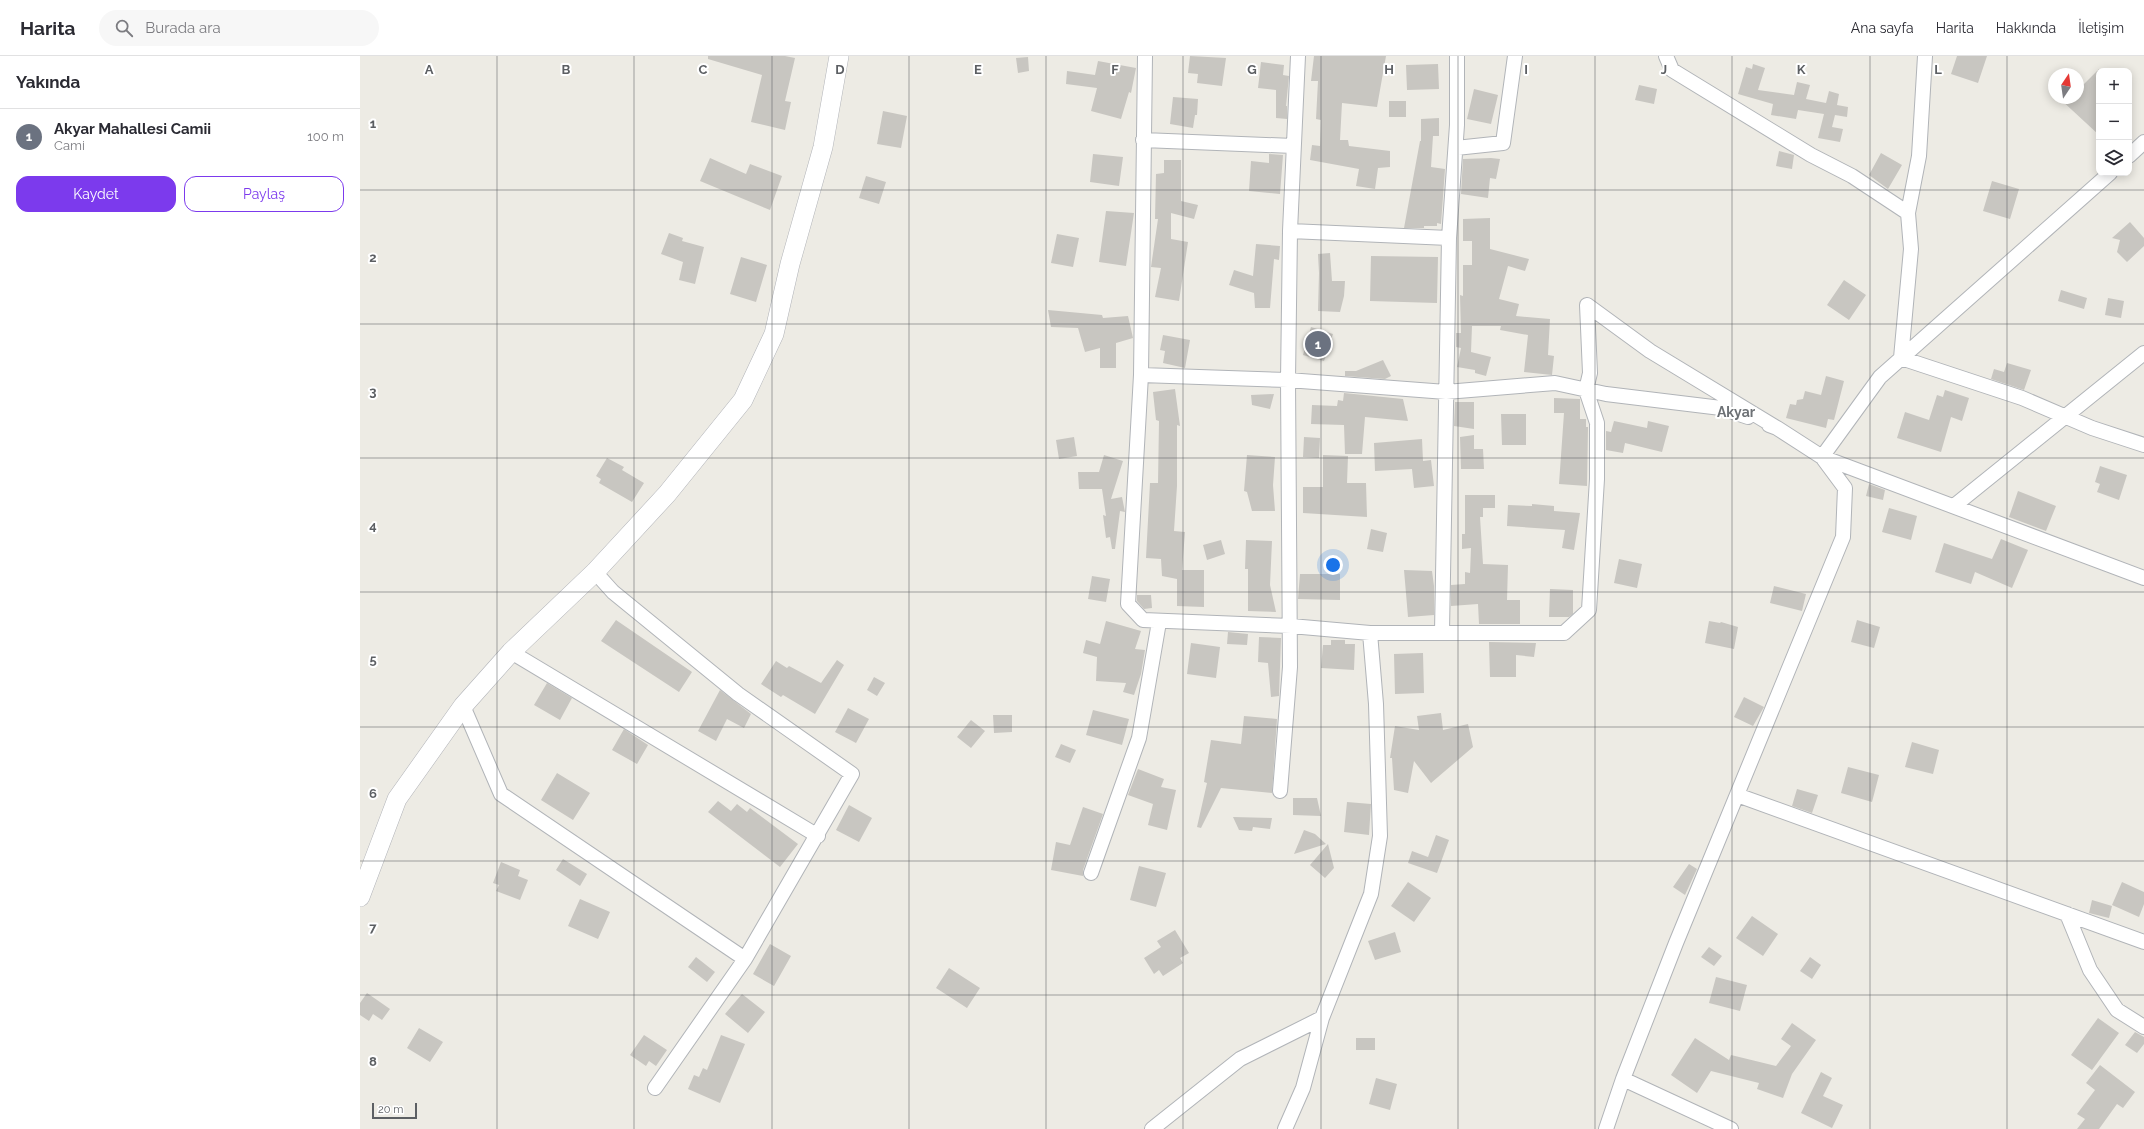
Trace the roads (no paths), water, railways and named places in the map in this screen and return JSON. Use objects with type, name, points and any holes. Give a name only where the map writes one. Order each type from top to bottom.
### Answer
[{"type":"main road","points":[[360,897],[397,799],[463,706],[511,652],[595,572],[667,494],[742,400],[774,334],[790,264],[824,147],[839,56]]},
{"type":"street","points":[[1144,56],[1141,375],[1128,604],[1143,620],[1159,622],[1291,626],[1370,633],[1564,633],[1589,610],[1597,479],[1597,424],[1586,390],[1590,373],[1587,305],[1650,351],[1822,456],[2144,578]]},
{"type":"street","points":[[1280,791],[1290,667],[1291,626],[1288,380],[1290,231],[1298,56]]},
{"type":"street","points":[[1442,632],[1449,238],[1458,125],[1457,56]]},
{"type":"street","points":[[1456,148],[1503,143],[1515,56]]},
{"type":"street","points":[[1666,56],[1672,70],[1811,155],[1852,176],[1908,213]]},
{"type":"street","points":[[1901,358],[1912,249],[1908,213],[1919,156],[1925,56]]},
{"type":"street","points":[[1143,140],[1293,146]]},
{"type":"street","points":[[2135,154],[2144,142]]},
{"type":"street","points":[[1822,456],[1880,377],[2107,176]]},
{"type":"street","points":[[1290,231],[1449,238]]},
{"type":"street","points":[[1954,506],[2144,353]]},
{"type":"street","points":[[1901,358],[2022,398],[2092,428],[2144,445]]},
{"type":"street","points":[[1141,375],[1288,380],[1446,392],[1555,382],[1606,394],[1721,408],[1777,428]]},
{"type":"street","points":[[1606,1129],[1623,1079],[1843,537],[1845,488],[1822,456]]},
{"type":"street","points":[[595,572],[613,592],[738,694],[852,774],[818,836],[745,959],[655,1088]]},
{"type":"street","points":[[1091,873],[1139,738],[1159,622]]},
{"type":"street","points":[[1285,1129],[1303,1088],[1322,1018],[1371,894],[1380,836],[1376,704],[1370,633]]},
{"type":"street","points":[[511,652],[818,836]]},
{"type":"street","points":[[463,706],[501,794],[745,959]]},
{"type":"street","points":[[1737,795],[2144,942]]},
{"type":"street","points":[[2068,914],[2090,970],[2117,1010],[2144,1027]]},
{"type":"street","points":[[1152,1129],[1240,1059],[1322,1018]]},
{"type":"street","points":[[1623,1079],[1731,1129]]},
{"type":"place","name":"Akyar Mahallesi Camii","points":[[1318,344]]},
{"type":"district","name":"Akyar","points":[[1736,412]]}]
